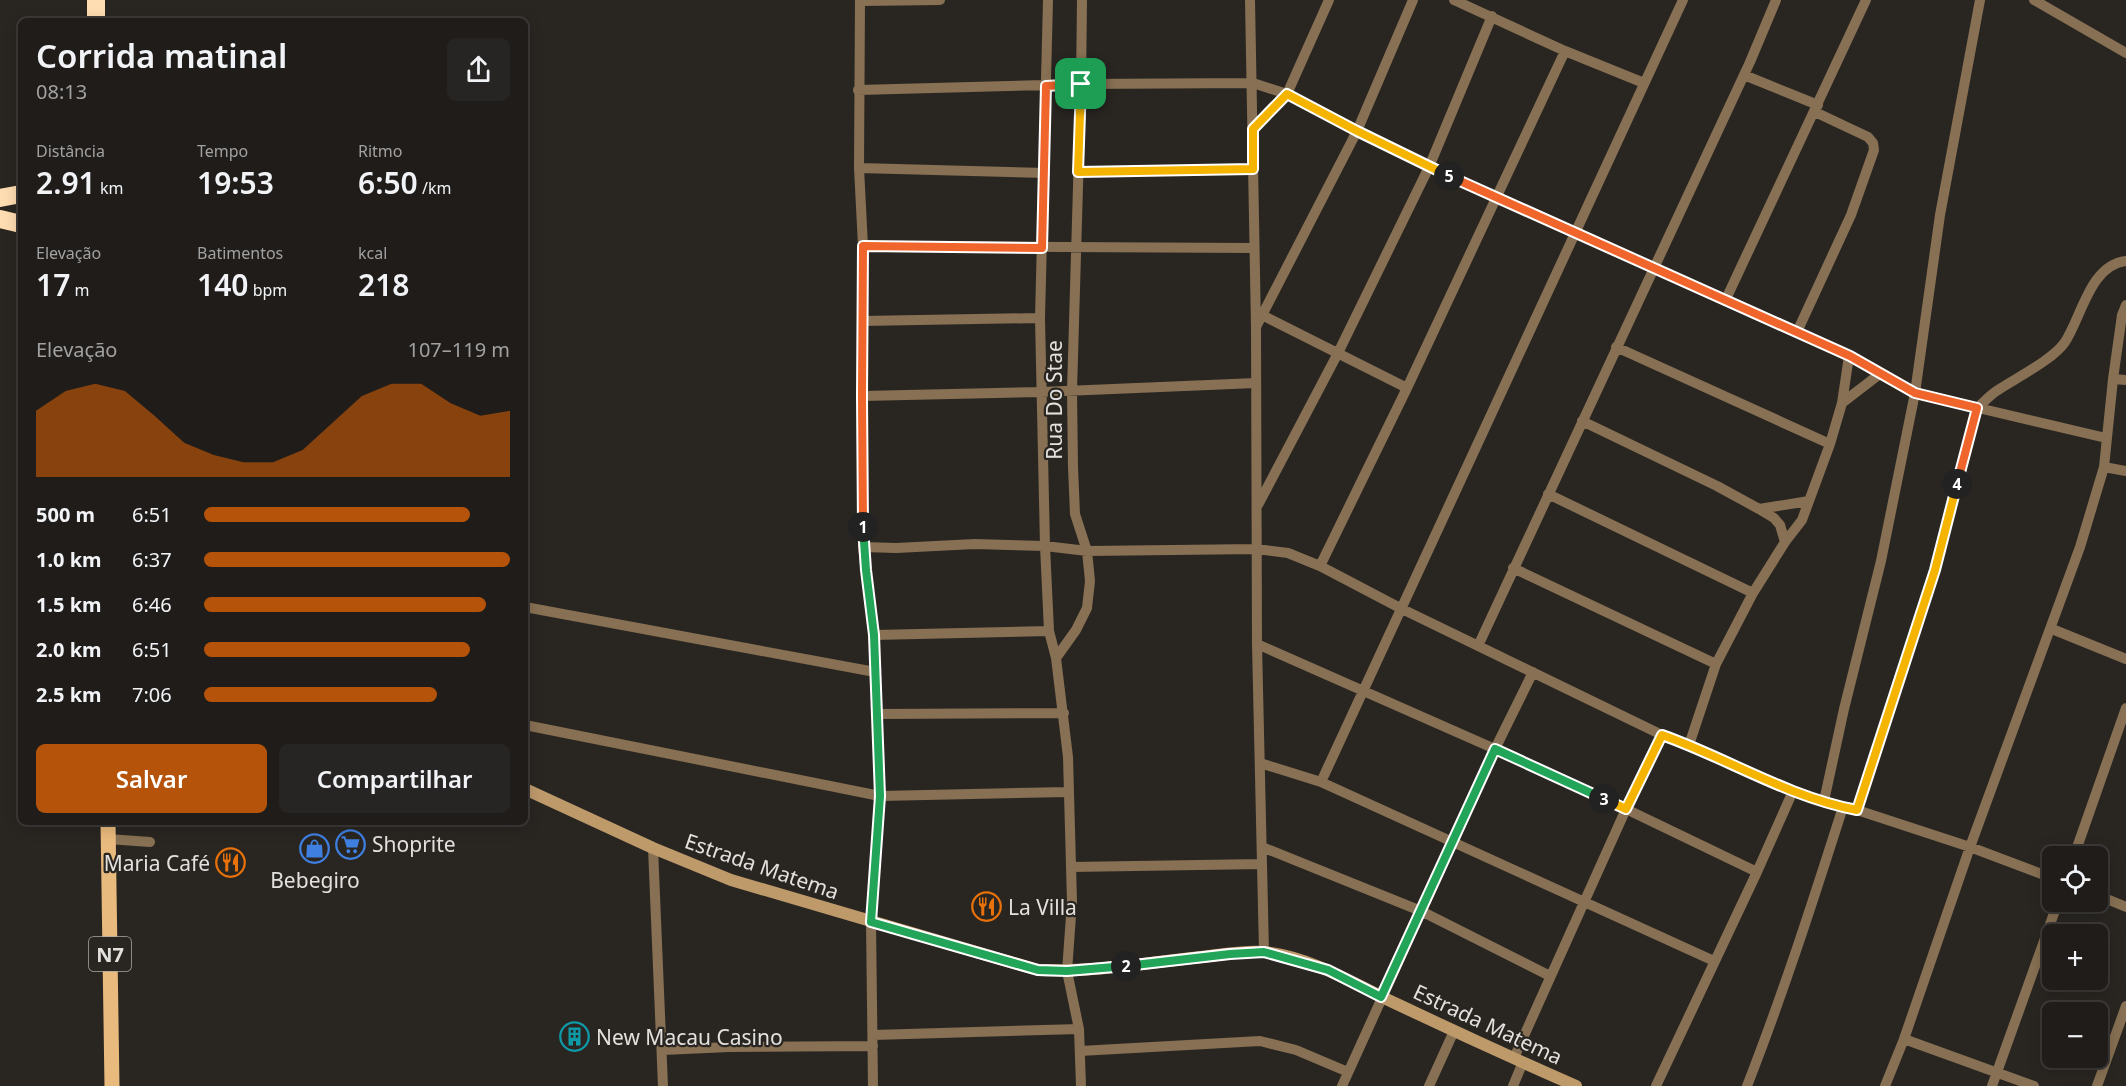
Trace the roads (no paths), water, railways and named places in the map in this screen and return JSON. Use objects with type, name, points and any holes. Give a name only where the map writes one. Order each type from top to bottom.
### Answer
[{"type":"highway","points":[[96,0],[96,18]]},
{"type":"highway","points":[[0,198],[18,195]]},
{"type":"highway","points":[[0,219],[18,223]]},
{"type":"main road","name":"N7","points":[[108,825],[112,1086]]},
{"type":"street","points":[[873,1086],[871,922],[880,796],[874,635],[864,547],[863,246],[858,90],[860,1],[939,0]]},
{"type":"street","points":[[1048,0],[1040,318],[1045,546],[1049,631],[1056,658],[1064,713],[1072,902],[1067,971],[1079,1029],[1081,1086]]},
{"type":"street","name":"Rua Do Stae","points":[[1056,658],[1076,630],[1087,608],[1090,581],[1087,551],[1075,514],[1072,391],[1082,0]]},
{"type":"street","points":[[1250,0],[1256,328],[1257,644],[1264,952]]},
{"type":"street","points":[[1253,129],[1287,94],[1329,0]]},
{"type":"street","points":[[1256,328],[1357,131],[1413,0]]},
{"type":"street","points":[[1454,0],[1565,51],[1644,83]]},
{"type":"street","points":[[1321,782],[1683,0]]},
{"type":"street","points":[[1478,646],[1744,75],[1776,0]]},
{"type":"street","points":[[1726,299],[1866,0]]},
{"type":"street","points":[[1824,801],[1881,561],[1915,393],[1940,215],[1980,0]]},
{"type":"street","points":[[2034,0],[2126,53]]},
{"type":"street","points":[[1257,507],[1338,353],[1429,167],[1492,16]]},
{"type":"street","points":[[1320,566],[1407,388],[1565,51]]},
{"type":"street","points":[[1744,75],[1816,108],[1868,137],[1873,143],[1874,150],[1851,215],[1797,332]]},
{"type":"street","points":[[858,90],[1081,84],[1253,83],[1287,94],[1429,167],[1850,356],[1915,393],[2106,438]]},
{"type":"street","points":[[859,168],[1044,173]]},
{"type":"street","points":[[1078,172],[1253,169]]},
{"type":"street","points":[[863,246],[1254,248]]},
{"type":"street","points":[[1857,810],[1935,570],[1977,408],[1996,391],[2031,369],[2064,344],[2090,290],[2115,262],[2126,261]]},
{"type":"street","points":[[1885,1086],[1904,1039],[1970,847],[2052,629],[2080,547],[2104,467],[2113,379],[2122,315],[2126,305]]},
{"type":"street","points":[[1262,315],[1407,388]]},
{"type":"street","points":[[862,321],[1040,318]]},
{"type":"street","points":[[1616,347],[1830,444]]},
{"type":"street","points":[[1689,745],[1716,664],[1753,593],[1785,542],[1802,520],[1830,444],[1842,403],[1850,356]]},
{"type":"street","points":[[1842,403],[1881,373]]},
{"type":"street","points":[[2113,379],[2126,380]]},
{"type":"street","points":[[862,396],[1072,391],[1256,383]]},
{"type":"street","points":[[1582,421],[1717,486],[1759,509],[1774,518],[1780,525],[1785,542]]},
{"type":"street","points":[[2104,467],[2126,471]]},
{"type":"street","points":[[1548,494],[1753,593]]},
{"type":"street","points":[[1759,509],[1809,501]]},
{"type":"street","points":[[864,547],[896,548],[975,544],[1045,546],[1087,551],[1257,549],[1288,553],[1320,566],[1402,609],[1662,735],[1793,791],[1970,847],[2042,874]]},
{"type":"street","points":[[1514,568],[1716,664]]},
{"type":"street","points":[[528,608],[876,672]]},
{"type":"street","points":[[2052,629],[2126,659]]},
{"type":"street","points":[[874,635],[1049,631]]},
{"type":"street","points":[[1257,644],[1495,749],[1757,872]]},
{"type":"street","points":[[1342,1086],[1495,749],[1533,672]]},
{"type":"street","points":[[2078,846],[2126,708]]},
{"type":"street","points":[[877,714],[1064,713]]},
{"type":"street","points":[[528,726],[880,796],[1069,792]]},
{"type":"street","points":[[1513,1086],[1519,1060],[1550,976],[1662,735]]},
{"type":"street","points":[[1260,763],[1321,782],[1714,961]]},
{"type":"street","name":"Estrada Matema","points":[[528,790],[653,848],[731,880],[1038,970],[1067,971],[1264,952],[1328,970],[1381,997],[1576,1086]]},
{"type":"street","points":[[1656,1086],[1793,791]]},
{"type":"street","points":[[1747,1086],[1802,936],[1843,807]]},
{"type":"street","points":[[108,839],[150,842]]},
{"type":"street","points":[[1262,847],[1421,911],[1550,976]]},
{"type":"street","points":[[653,848],[663,1086]]},
{"type":"street","points":[[1071,867],[1262,864]]},
{"type":"street","points":[[2108,900],[2126,907]]},
{"type":"street","points":[[1992,1086],[2054,912]]},
{"type":"street","points":[[2097,1086],[2126,1006]]},
{"type":"street","points":[[663,1050],[1079,1029]]},
{"type":"street","points":[[1429,1086],[1454,1031]]},
{"type":"street","points":[[1904,1039],[2034,1086]]},
{"type":"street","points":[[1080,1051],[1260,1041],[1296,1050],[1348,1072]]},
{"type":"place","name":"Shoprite","points":[[351,844]]},
{"type":"place","name":"Bebegiro","points":[[315,849]]},
{"type":"place","name":"Maria Café","points":[[231,863]]},
{"type":"place","name":"La Villa","points":[[987,907]]},
{"type":"place","name":"New Macau Casino","points":[[575,1037]]}]
